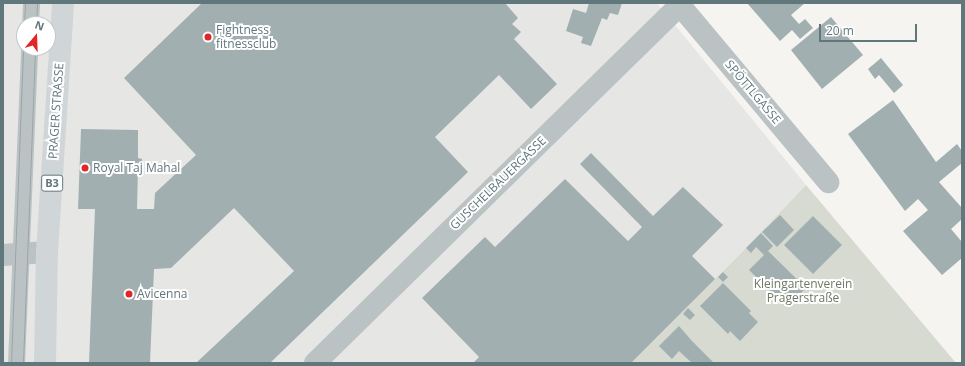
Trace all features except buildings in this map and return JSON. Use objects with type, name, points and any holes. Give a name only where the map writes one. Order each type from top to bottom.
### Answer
[{"type":"main road","name":"PRAGER STRASSE","points":[[45,363],[47,252],[64,3]]},
{"type":"street","name":"SPÖTTLGASSE","points":[[680,4],[828,182]]},
{"type":"street","name":"GUSCHELBAUERGASSE","points":[[315,363],[680,4]]},
{"type":"street","points":[[12,255],[47,252]]},
{"type":"lane","points":[[30,16],[31,3]]},
{"type":"lane","points":[[16,363],[12,255],[28,56]]},
{"type":"shaded area","points":[[3,3],[657,3],[806,185],[746,248],[631,363],[3,363]]},
{"type":"green space","name":"Kleingartenverein Pragerstraße","points":[[806,185],[956,363],[631,363],[746,248]]},
{"type":"tram line","points":[[24,16],[25,3]]},
{"type":"tram line","points":[[36,16],[37,3]]},
{"type":"tram line","points":[[11,363],[23,56]]},
{"type":"tram line","points":[[23,363],[35,56]]},
{"type":"place","name":"Fightness fitnessclub","points":[[208,37]]},
{"type":"place","name":"Royal Taj Mahal","points":[[85,168]]},
{"type":"place","name":"Avicenna","points":[[129,294]]}]
